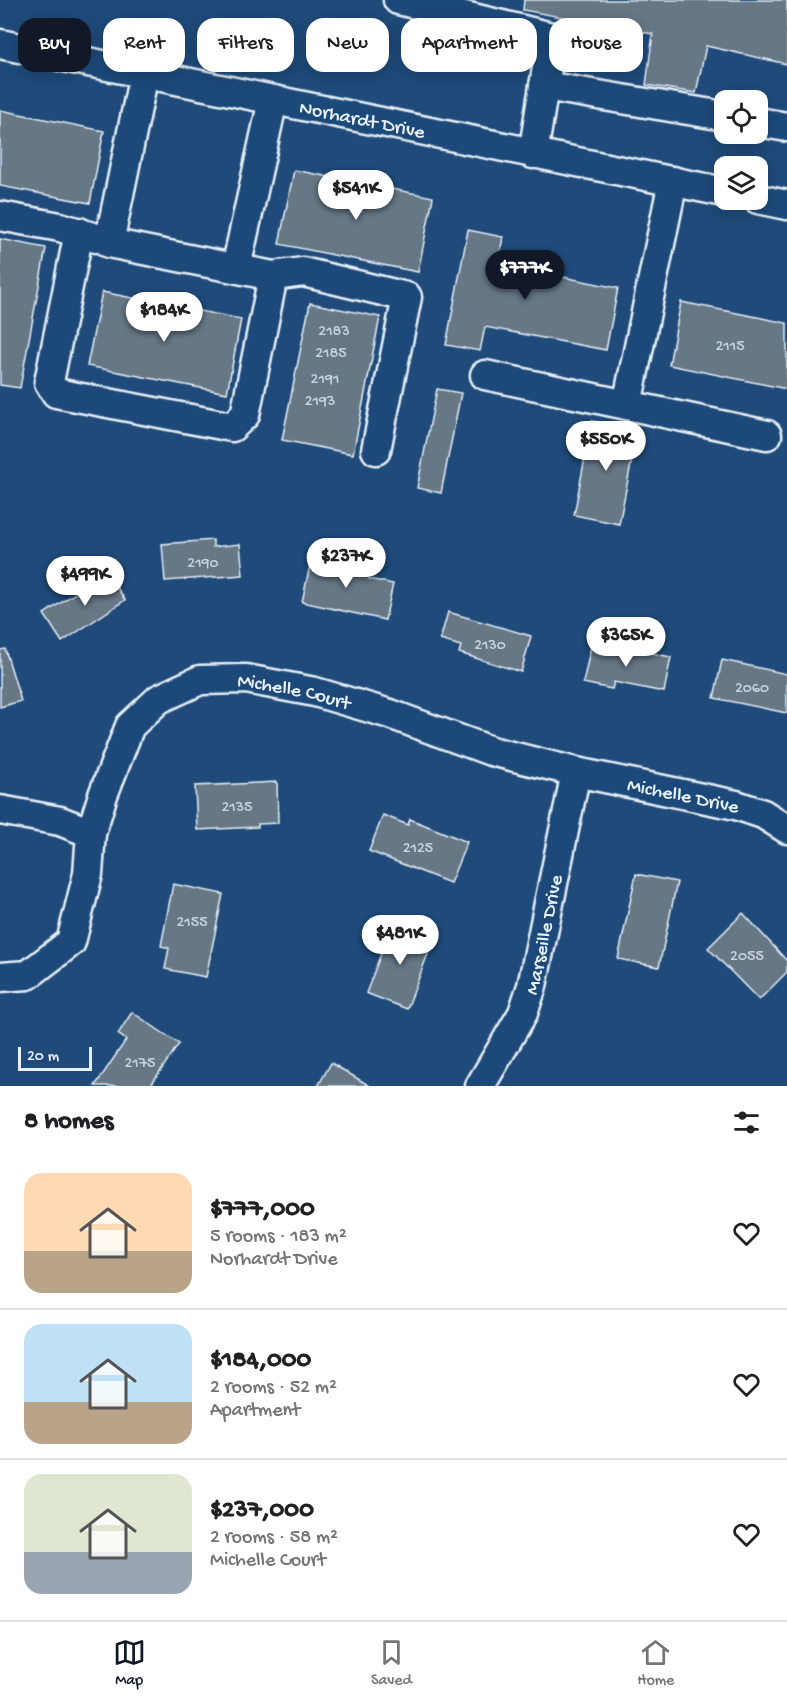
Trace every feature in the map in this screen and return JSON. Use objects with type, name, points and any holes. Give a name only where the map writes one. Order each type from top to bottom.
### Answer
[{"type":"street","points":[[398,0],[552,37],[533,154]]},
{"type":"street","name":"Norhardt Drive","points":[[0,44],[714,190]]},
{"type":"street","points":[[109,243],[144,74]]},
{"type":"street","points":[[544,86],[714,114]]},
{"type":"street","points":[[236,268],[273,100]]},
{"type":"street","points":[[768,124],[787,127]]},
{"type":"street","points":[[627,405],[674,181]]},
{"type":"street","points":[[768,201],[787,205]]},
{"type":"street","points":[[0,216],[79,232],[109,243],[273,276],[303,272],[407,297],[376,450]]},
{"type":"street","points":[[79,232],[49,382],[56,393],[232,427],[245,415],[273,276]]},
{"type":"street","points":[[485,375],[767,435]]},
{"type":"street","name":"Michelle Court","points":[[0,977],[28,975],[71,942],[88,874],[91,833],[130,726],[159,699],[200,680],[246,679],[315,692],[390,714],[491,751],[576,772]]},
{"type":"street","name":"Michelle Drive","points":[[576,772],[736,805],[762,814],[787,829]]},
{"type":"street","name":"Marseille Drive","points":[[480,1086],[523,1013],[532,986],[576,772]]},
{"type":"street","points":[[0,810],[60,821],[91,833]]},
{"type":"building","points":[[524,0],[787,0],[787,64],[706,46],[696,93],[646,85],[653,34],[643,32],[643,18],[566,18],[523,10]]},
{"type":"building","points":[[0,110],[104,131],[90,203],[0,186]]},
{"type":"building","points":[[294,170],[433,197],[418,272],[279,244]]},
{"type":"building","points":[[468,230],[503,237],[498,264],[618,288],[606,350],[485,327],[480,351],[446,345]]},
{"type":"building","points":[[0,239],[46,248],[20,388],[0,385]]},
{"type":"building","points":[[102,292],[241,319],[227,393],[87,366]]},
{"type":"building","points":[[681,302],[787,323],[787,389],[669,365]]},
{"type":"building","points":[[310,303],[380,317],[353,454],[282,440]]},
{"type":"building","points":[[437,389],[461,393],[441,493],[417,488]]},
{"type":"building","points":[[592,421],[638,430],[619,524],[574,515]]},
{"type":"building","points":[[213,540],[213,547],[240,544],[243,575],[165,581],[162,544]]},
{"type":"building","points":[[312,556],[371,568],[369,579],[393,584],[385,620],[302,602]]},
{"type":"building","points":[[107,572],[125,600],[62,642],[44,614]]},
{"type":"building","points":[[448,612],[531,636],[521,672],[459,653],[461,646],[440,640]]},
{"type":"building","points":[[592,641],[671,657],[664,692],[614,682],[612,689],[583,683]]},
{"type":"building","points":[[5,649],[21,701],[0,707],[0,650]]},
{"type":"building","points":[[722,660],[787,674],[787,713],[714,698]]},
{"type":"building","points":[[277,782],[278,823],[258,824],[258,827],[197,830],[195,786]]},
{"type":"building","points":[[383,815],[408,825],[410,819],[467,842],[450,883],[369,851]]},
{"type":"building","points":[[636,874],[677,882],[659,967],[618,959]]},
{"type":"building","points":[[173,884],[223,894],[206,977],[165,969],[169,948],[161,946]]},
{"type":"building","points":[[743,913],[787,961],[787,972],[759,1000],[708,948]]},
{"type":"building","points":[[393,922],[434,938],[407,1009],[366,993]]},
{"type":"building","points":[[132,1012],[179,1044],[150,1086],[95,1086],[126,1040],[118,1034]]},
{"type":"building","points":[[331,1063],[370,1086],[318,1086]]}]
